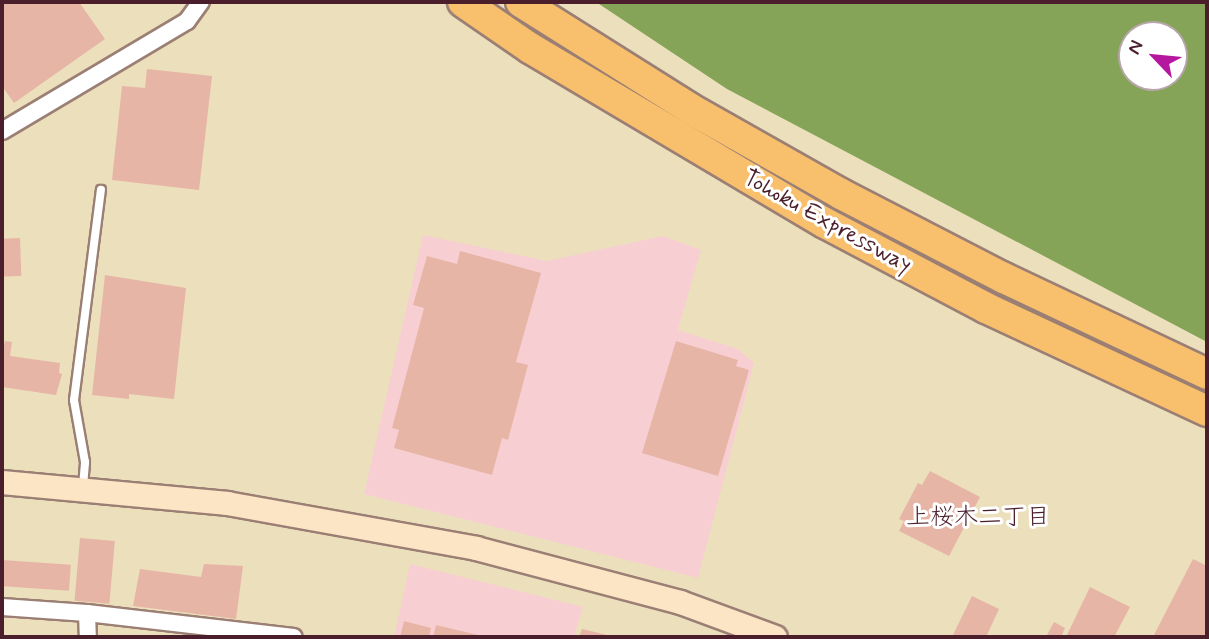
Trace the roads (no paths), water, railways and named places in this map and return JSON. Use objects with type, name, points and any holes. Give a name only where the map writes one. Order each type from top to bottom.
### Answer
[{"type":"highway","name":"Tohoku Expressway","points":[[463,2],[608,96],[825,223],[986,308],[1207,411]]},
{"type":"highway","name":"Tohoku Expressway","points":[[522,2],[690,108],[841,194],[1004,278],[1207,374]]},
{"type":"street","points":[[2,131],[187,21],[201,2]]},
{"type":"street","points":[[2,482],[227,503],[476,548],[680,602],[775,637]]},
{"type":"street","points":[[2,607],[87,613],[182,631],[288,636]]},
{"type":"street","points":[[87,613],[88,637]]},
{"type":"lane","points":[[83,489],[85,462],[74,400],[101,190]]},
{"type":"district","name":"上桜木二丁目","points":[[978,518]]}]
